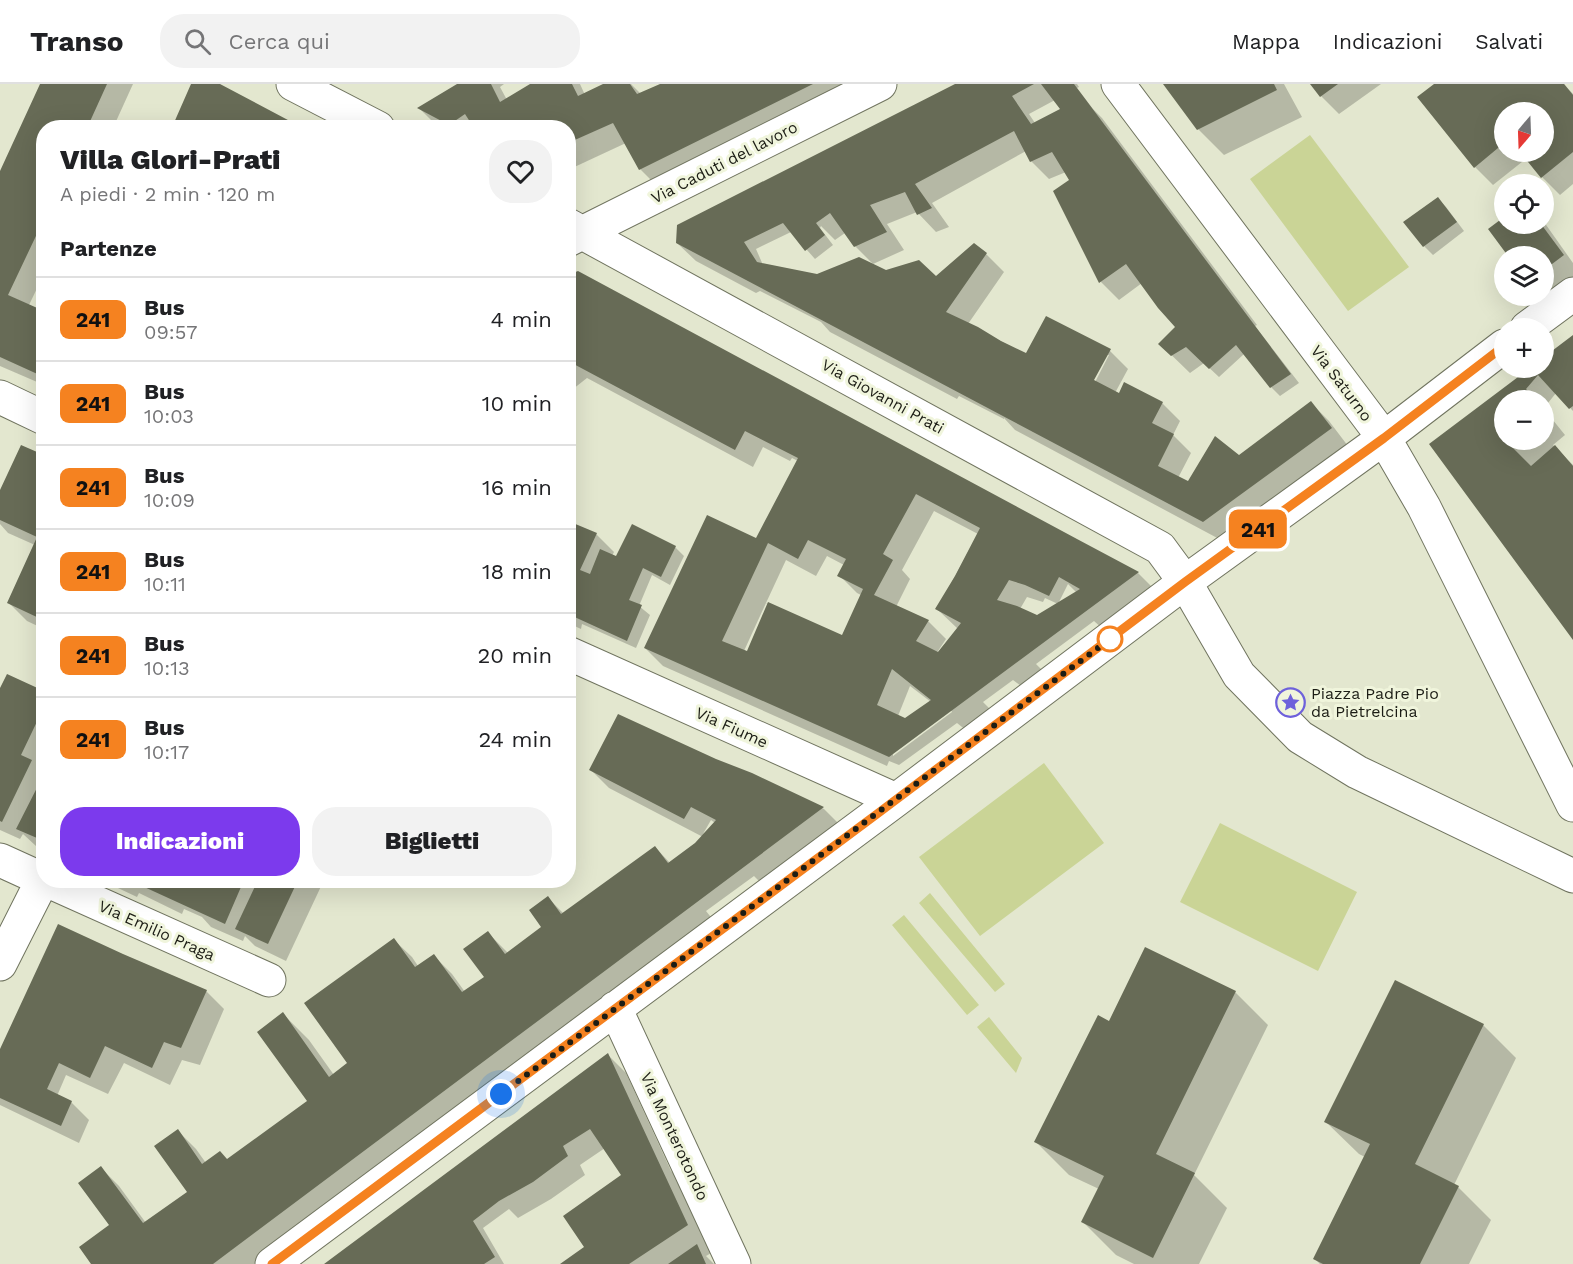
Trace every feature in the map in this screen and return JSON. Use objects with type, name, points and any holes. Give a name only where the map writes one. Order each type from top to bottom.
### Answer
[{"type":"street","points":[[292,84],[362,120]]},
{"type":"street","name":"Via Caduti del lavoro","points":[[576,231],[879,84]]},
{"type":"street","name":"Via Saturno","points":[[1118,84],[1384,438],[1424,507],[1573,805]]},
{"type":"street","name":"Via Giovanni Prati","points":[[576,234],[1160,548],[1185,582],[1239,675],[1300,737],[1357,772],[1573,876]]},
{"type":"street","points":[[1541,318],[1573,294]]},
{"type":"street","points":[[272,1264],[1185,582],[1384,438],[1494,354]]},
{"type":"street","points":[[0,397],[36,414]]},
{"type":"street","name":"Via Fiume","points":[[576,657],[896,800]]},
{"type":"street","name":"Via Emilio Praga","points":[[0,860],[36,876]]},
{"type":"street","points":[[0,964],[40,888]]},
{"type":"street","name":"Via Emilio Praga","points":[[62,888],[269,980]]},
{"type":"street","name":"Via Monterotondo","points":[[615,1008],[734,1264]]},
{"type":"green space","points":[[1310,135],[1409,267],[1348,311],[1250,179]]},
{"type":"green space","points":[[1044,763],[1104,843],[980,936],[919,857]]},
{"type":"green space","points":[[1220,823],[1357,892],[1318,971],[1180,902]]},
{"type":"green space","points":[[930,893],[1005,984],[995,992],[919,903]]},
{"type":"green space","points":[[904,915],[979,1005],[967,1015],[892,925]]},
{"type":"green space","points":[[989,1017],[1022,1058],[1016,1073],[977,1027]]},
{"type":"building","points":[[40,84],[107,84],[91,120],[36,120],[36,236],[8,295],[36,307],[36,373],[0,357],[0,171]]},
{"type":"building","points":[[191,84],[220,84],[288,120],[175,120]]},
{"type":"building","points":[[457,84],[491,84],[500,102],[530,84],[572,84],[578,96],[603,84],[630,84],[637,94],[660,84],[813,84],[639,170],[613,123],[576,139],[576,120],[469,120],[465,114],[456,120],[440,120],[417,108]]},
{"type":"building","points":[[955,84],[1034,84],[1012,96],[1031,124],[1060,109],[1041,84],[1074,84],[1291,374],[1270,388],[1236,345],[1209,369],[1186,347],[1171,356],[1158,344],[1175,327],[1126,264],[1099,283],[1053,191],[1069,180],[1052,152],[1030,162],[1014,131],[915,184],[932,208],[917,215],[905,192],[870,205],[887,232],[854,247],[830,213],[816,223],[825,235],[805,251],[783,223],[744,242],[757,262],[817,274],[859,257],[886,270],[919,260],[936,276],[974,243],[987,253],[946,312],[1026,353],[1046,316],[1111,349],[1094,380],[1119,393],[1124,382],[1163,402],[1152,423],[1174,434],[1158,466],[1188,481],[1215,436],[1239,455],[1311,401],[1332,428],[1203,522],[676,243],[677,225]]},
{"type":"building","points":[[1163,84],[1274,84],[1277,90],[1197,130]]},
{"type":"building","points":[[1310,84],[1338,84],[1320,97]]},
{"type":"building","points":[[1434,84],[1564,84],[1573,95],[1573,152],[1546,174],[1538,174],[1528,162],[1554,162],[1554,102],[1494,102],[1494,151],[1474,168],[1417,97]]},
{"type":"building","points":[[1438,197],[1457,222],[1423,247],[1403,222]]},
{"type":"building","points":[[1494,224],[1494,234],[1548,234],[1564,255],[1554,262],[1554,246],[1501,246],[1488,229]]},
{"type":"building","points":[[576,272],[1139,572],[889,757],[644,648],[707,515],[756,538],[798,458],[745,431],[735,450],[576,365]],"holes":[[[916,494],[980,528],[935,609],[961,623],[938,652],[916,641],[929,620],[874,595],[893,560],[883,554]],[[808,540],[846,559],[837,576],[863,589],[842,635],[768,602],[747,651],[722,641],[768,543],[798,559]],[[1059,577],[1080,589],[1037,615],[997,600],[1009,580],[1049,596]],[[892,669],[931,700],[905,718],[877,705]]]},
{"type":"building","points":[[1573,335],[1573,406],[1569,409],[1541,378],[1554,378],[1554,349]]},
{"type":"building","points":[[1517,378],[1535,378],[1527,390],[1501,390]]},
{"type":"building","points":[[1494,395],[1494,450],[1515,450],[1531,466],[1549,450],[1554,450],[1555,445],[1573,466],[1573,640],[1429,444]]},
{"type":"building","points":[[21,445],[36,452],[36,537],[0,520],[0,490]]},
{"type":"building","points":[[576,524],[597,533],[580,570],[590,574],[600,549],[616,556],[632,524],[676,546],[661,577],[643,568],[629,600],[642,605],[627,641],[576,618]]},
{"type":"building","points":[[36,539],[36,617],[7,603]]},
{"type":"building","points":[[7,674],[36,687],[36,724],[21,755],[32,760],[2,822],[0,821],[0,688]]},
{"type":"building","points":[[618,714],[824,807],[213,1264],[91,1264],[79,1247],[109,1225],[78,1183],[101,1166],[143,1223],[187,1192],[154,1146],[178,1129],[202,1164],[220,1151],[227,1159],[307,1101],[257,1032],[283,1012],[329,1077],[347,1063],[304,1003],[394,938],[415,967],[434,954],[462,992],[484,977],[463,949],[488,931],[505,954],[541,927],[529,910],[548,896],[561,914],[655,846],[668,863],[695,843],[716,820],[691,807],[684,819],[589,770]]},
{"type":"building","points":[[36,790],[36,838],[16,829]]},
{"type":"building","points":[[146,888],[241,888],[225,924]]},
{"type":"building","points":[[254,888],[294,888],[268,944],[235,929]]},
{"type":"building","points":[[58,924],[207,990],[181,1048],[164,1042],[152,1068],[105,1046],[90,1078],[59,1063],[47,1089],[72,1101],[61,1126],[0,1098],[0,1049]]},
{"type":"building","points":[[1145,947],[1236,991],[1156,1154],[1195,1173],[1153,1258],[1081,1222],[1104,1176],[1034,1142],[1098,1015],[1109,1021]]},
{"type":"building","points":[[1395,980],[1484,1024],[1415,1164],[1459,1186],[1420,1264],[1323,1264],[1313,1259],[1370,1144],[1324,1122]]},
{"type":"building","points":[[608,1053],[688,1225],[629,1264],[560,1264],[584,1247],[563,1216],[621,1175],[590,1129],[563,1146],[568,1156],[533,1182],[499,1201],[473,1221],[495,1257],[484,1264],[324,1264]]},
{"type":"building","points":[[697,1244],[706,1264],[668,1264]]},
{"type":"bus line","name":"241","points":[[272,1264],[1185,582],[1384,438],[1494,354]]},
{"type":"place","name":"Piazza Padre Pio da Pietrelcina","points":[[1290,702]]},
{"type":"route","points":[[501,1094],[1110,639]]}]
